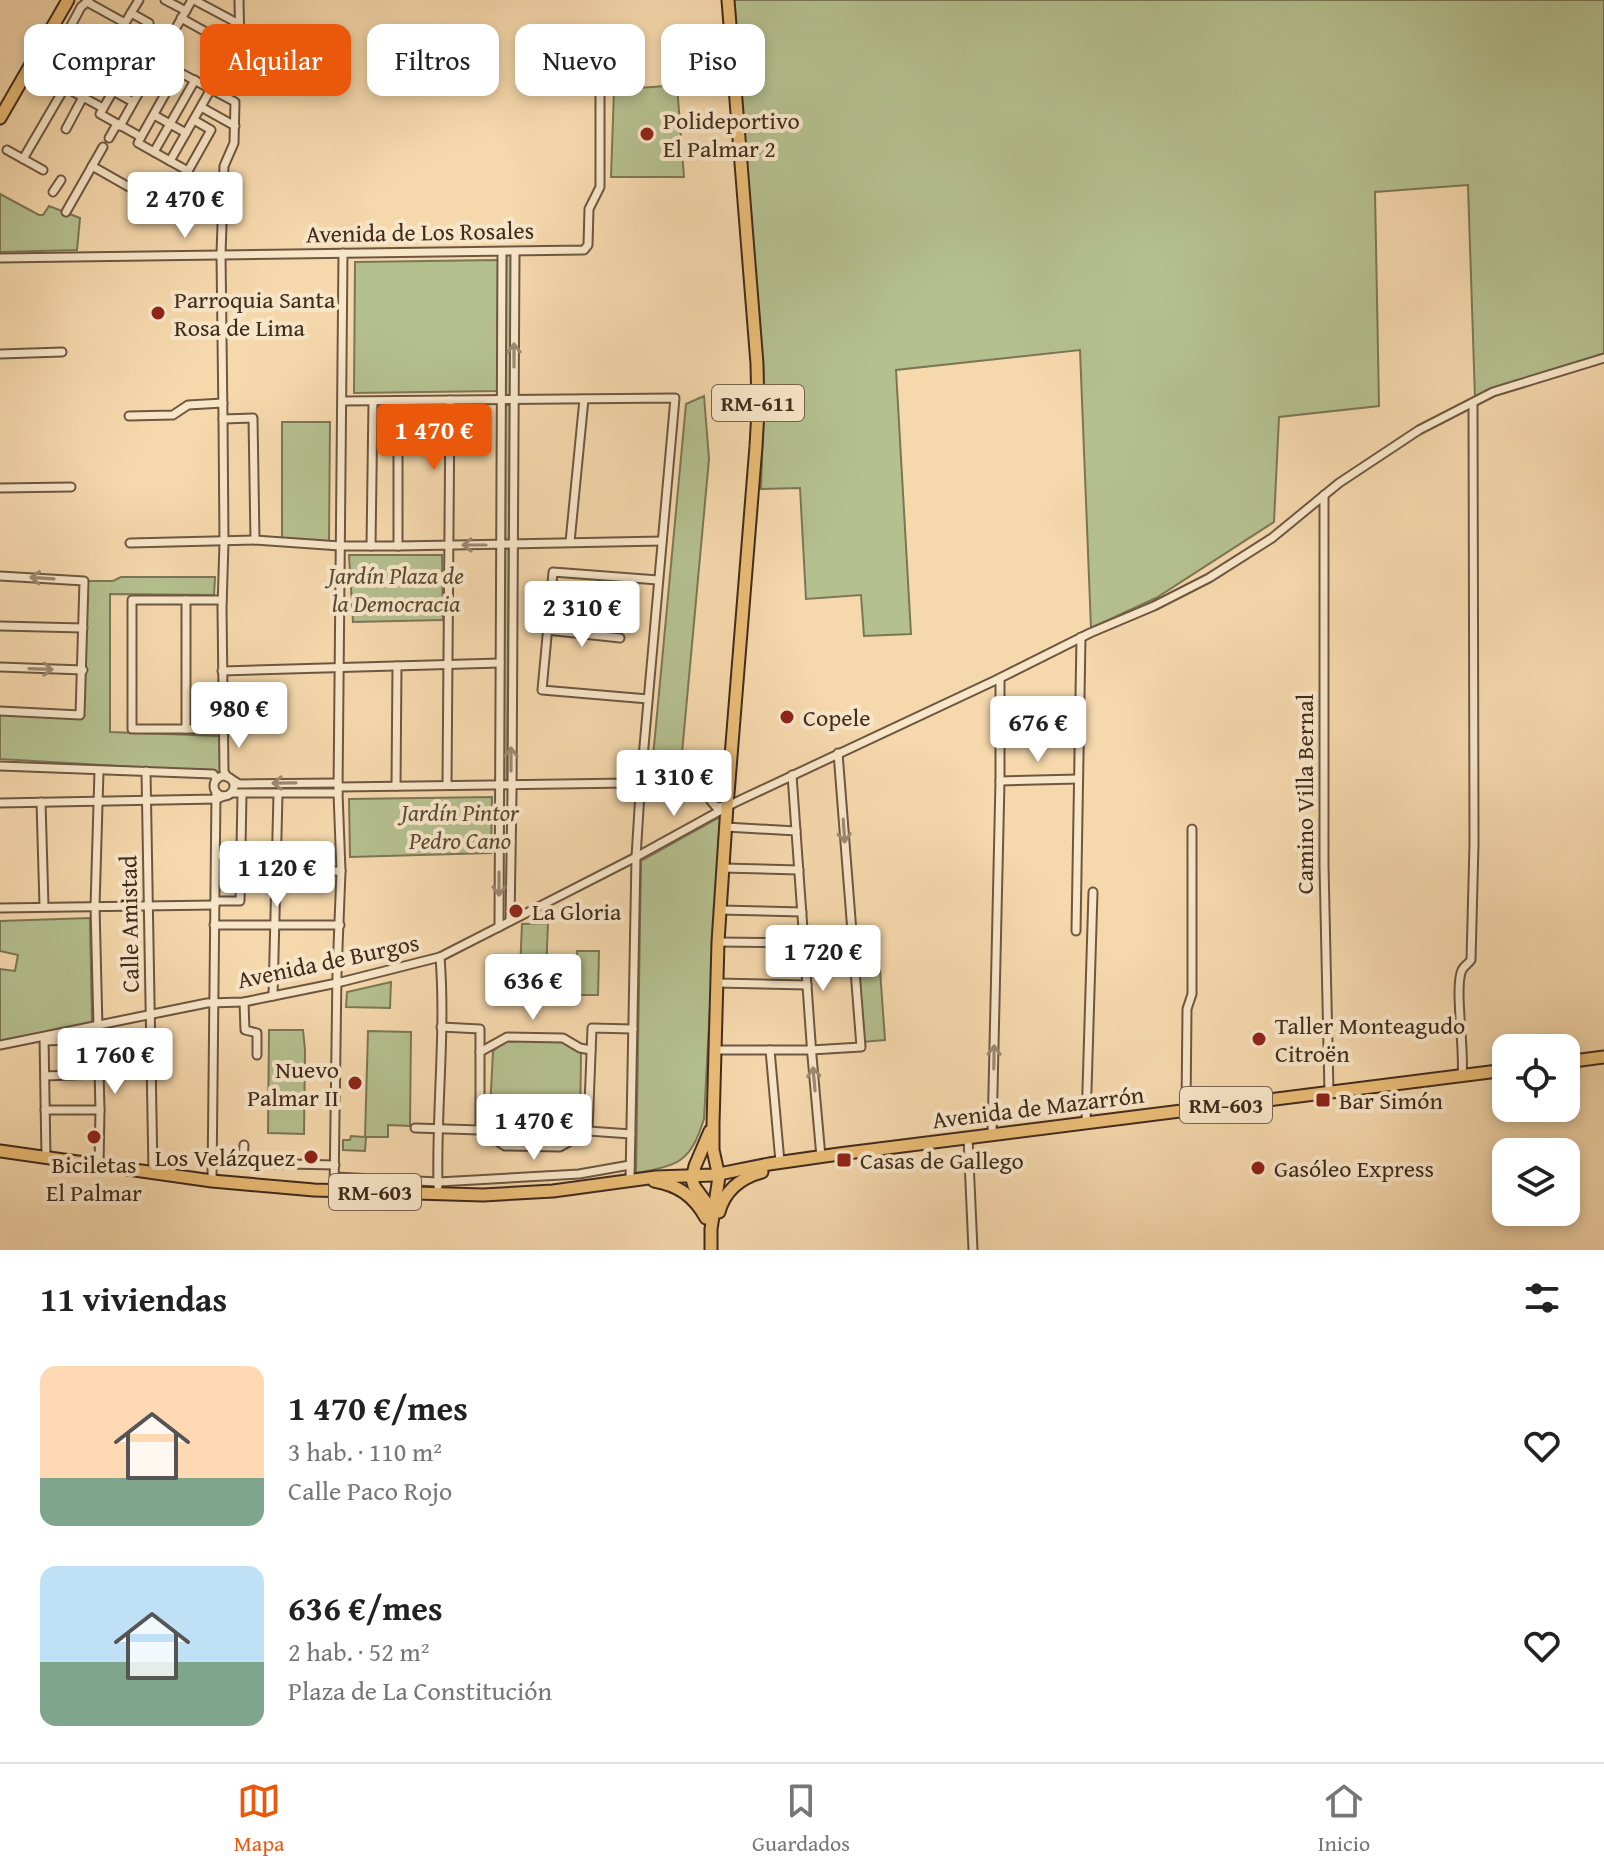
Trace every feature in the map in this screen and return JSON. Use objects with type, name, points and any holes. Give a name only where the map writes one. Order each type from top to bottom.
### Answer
[{"type":"main road","points":[[0,118],[68,0]]},
{"type":"main road","name":"RM-611","points":[[711,1229],[721,1174],[713,1150],[718,942],[758,387],[728,0]]},
{"type":"main road","points":[[1580,1060],[1604,1057]]},
{"type":"main road","name":"Avenida de Mazarrón","points":[[721,1174],[780,1162],[1492,1072]]},
{"type":"main road","name":"RM-611","points":[[712,1250],[705,1201],[694,1176],[713,1124]]},
{"type":"main road","name":"RM-603","points":[[0,1151],[212,1181],[334,1191],[438,1188],[523,1193],[667,1176],[721,1174]]},
{"type":"main road","points":[[712,1250],[719,1210],[736,1185],[754,1174],[821,1157]]},
{"type":"main road","points":[[635,1180],[669,1184],[683,1190],[700,1207],[711,1229]]},
{"type":"street","points":[[72,24],[88,1],[125,23],[139,0]]},
{"type":"street","points":[[165,0],[200,25]]},
{"type":"street","points":[[178,24],[194,0],[239,24],[239,0]]},
{"type":"street","points":[[131,13],[148,24]]},
{"type":"street","points":[[184,74],[200,83]]},
{"type":"street","points":[[154,152],[195,80]]},
{"type":"street","points":[[102,111],[113,91],[133,102]]},
{"type":"street","points":[[23,159],[60,96]]},
{"type":"street","points":[[109,138],[136,96]]},
{"type":"street","points":[[164,96],[138,143],[188,171]]},
{"type":"street","points":[[170,161],[207,96]]},
{"type":"street","points":[[212,1181],[216,855],[222,795],[233,786],[224,777],[221,254],[224,166],[234,143],[235,102],[224,96]]},
{"type":"street","name":"Avenida de Los Rosales","points":[[0,258],[584,250],[588,245],[589,209],[600,187],[600,96]]},
{"type":"street","points":[[66,129],[83,97],[118,125],[141,137]]},
{"type":"street","points":[[201,107],[235,126]]},
{"type":"street","points":[[154,115],[186,133]]},
{"type":"street","points":[[180,183],[211,130],[194,120]]},
{"type":"street","points":[[66,212],[103,147]]},
{"type":"street","points":[[7,150],[43,170]]},
{"type":"street","points":[[92,166],[150,199]]},
{"type":"street","points":[[53,192],[61,180]]},
{"type":"street","points":[[499,927],[502,252]]},
{"type":"street","points":[[510,921],[515,252]]},
{"type":"street","points":[[334,1191],[341,871],[338,788],[343,253]]},
{"type":"street","points":[[0,354],[62,352]]},
{"type":"street","name":"Avenida de Burgos","points":[[0,1045],[44,1039],[213,1003],[244,1002],[440,957],[636,857],[727,806],[1209,578],[1272,538],[1339,483],[1419,430],[1493,392],[1604,358]]},
{"type":"street","points":[[342,401],[675,398],[642,769]]},
{"type":"street","points":[[570,542],[584,399]]},
{"type":"street","points":[[447,785],[450,400]]},
{"type":"street","points":[[398,401],[398,546]]},
{"type":"street","points":[[371,546],[373,402]]},
{"type":"street","points":[[129,416],[173,415],[188,405],[223,403]]},
{"type":"street","points":[[1462,1075],[1464,1060],[1459,986],[1462,970],[1471,960],[1474,844],[1473,403]]},
{"type":"street","points":[[223,419],[253,418],[255,540]]},
{"type":"street","points":[[0,488],[71,487]]},
{"type":"street","name":"Camino Villa Bernal","points":[[1324,495],[1324,865],[1329,1092]]},
{"type":"street","points":[[130,543],[255,540],[340,546],[398,546],[662,541]]},
{"type":"street","points":[[648,699],[542,690],[547,630],[553,572],[658,580]]},
{"type":"street","points":[[0,576],[84,581],[80,715],[0,711]]},
{"type":"street","points":[[222,600],[132,600],[132,729],[224,729]]},
{"type":"street","points":[[186,600],[186,729]]},
{"type":"street","points":[[0,626],[83,628]]},
{"type":"street","points":[[547,630],[620,638]]},
{"type":"street","points":[[1076,931],[1081,637]]},
{"type":"street","points":[[222,671],[500,663]]},
{"type":"street","points":[[396,786],[397,666]]},
{"type":"street","points":[[0,667],[83,670]]},
{"type":"street","points":[[992,1135],[1000,679]]},
{"type":"street","points":[[715,1050],[861,1047],[838,753]]},
{"type":"street","points":[[727,806],[716,807],[712,803],[704,783],[711,765],[731,758]]},
{"type":"street","points":[[718,761],[730,774]]},
{"type":"street","points":[[0,766],[213,774],[239,784],[338,788]]},
{"type":"street","points":[[642,769],[650,774],[653,782],[649,790],[640,793],[633,790],[629,783],[632,773],[642,769]]},
{"type":"street","points":[[99,771],[95,906],[99,1165]]},
{"type":"street","name":"Calle Amistad","points":[[146,771],[153,1173]]},
{"type":"street","points":[[792,775],[821,1157]]},
{"type":"street","points":[[222,795],[214,786],[224,777]]},
{"type":"street","points":[[1000,781],[1078,779]]},
{"type":"street","points":[[653,782],[704,783]]},
{"type":"street","points":[[0,803],[278,794],[396,786],[629,783]]},
{"type":"street","points":[[635,1180],[630,1165],[640,793]]},
{"type":"street","points":[[0,908],[240,901],[242,794]]},
{"type":"street","points":[[273,996],[278,794]]},
{"type":"street","points":[[41,802],[44,906]]},
{"type":"street","points":[[710,815],[712,803]]},
{"type":"street","points":[[726,827],[796,831]]},
{"type":"street","points":[[1186,1110],[1187,1009],[1192,994],[1192,829]]},
{"type":"street","points":[[216,855],[276,856]]},
{"type":"street","points":[[723,868],[799,870]]},
{"type":"street","points":[[276,872],[341,871]]},
{"type":"street","points":[[1086,1123],[1093,892]]},
{"type":"street","points":[[720,910],[802,912]]},
{"type":"street","points":[[214,925],[340,925]]},
{"type":"street","points":[[718,942],[804,943]]},
{"type":"street","points":[[438,1188],[440,957]]},
{"type":"street","points":[[717,983],[807,985]]},
{"type":"street","points":[[244,1002],[245,1030],[257,1033],[257,1055]]},
{"type":"street","points":[[245,1018],[257,1018]]},
{"type":"street","points":[[441,1027],[480,1029],[480,1130]]},
{"type":"street","points":[[588,1131],[592,1028],[633,1029]]},
{"type":"street","points":[[480,1052],[507,1037],[563,1038],[580,1048],[591,1050]]},
{"type":"street","points":[[46,1158],[44,1039],[97,1039]]},
{"type":"street","points":[[770,1050],[780,1162]]},
{"type":"street","points":[[45,1076],[98,1074]]},
{"type":"street","points":[[45,1110],[100,1110]]},
{"type":"street","points":[[415,1128],[480,1130],[505,1146],[560,1147],[588,1131],[631,1134]]},
{"type":"street","points":[[968,1138],[973,1250]]},
{"type":"street","points":[[244,1145],[243,1160],[247,1163],[335,1165]]},
{"type":"street","points":[[335,1177],[438,1188],[579,1174],[630,1165]]},
{"type":"green space","points":[[732,0],[1604,0],[1604,357],[1475,398],[1468,185],[1375,192],[1379,406],[1279,417],[1274,522],[1156,598],[1091,628],[1080,350],[896,370],[911,634],[864,636],[861,595],[806,599],[800,488],[761,489],[764,400],[740,96],[765,96],[765,24],[734,24]]},
{"type":"green space","name":"Polideportivo El Palmar 2","points":[[661,86],[661,96],[678,96],[684,177],[611,177],[614,96],[645,96],[645,88]]},
{"type":"green space","points":[[0,194],[39,215],[43,215],[49,206],[80,218],[77,250],[0,252]]},
{"type":"green space","points":[[505,255],[512,255],[510,397],[505,397]]},
{"type":"green space","points":[[498,260],[497,391],[354,393],[355,262]]},
{"type":"green space","points":[[704,396],[709,459],[680,775],[657,775],[652,768],[686,404]]},
{"type":"green space","points":[[505,405],[510,405],[509,541],[503,541]]},
{"type":"green space","points":[[282,422],[330,422],[329,542],[282,541]]},
{"type":"green space","points":[[503,549],[509,549],[507,783],[502,783]]},
{"type":"green space","name":"Jardín Plaza de la Democracia","points":[[349,555],[442,555],[443,620],[353,622]]},
{"type":"green space","points":[[121,577],[215,577],[214,595],[110,594],[110,732],[220,736],[220,772],[0,759],[0,714],[82,717],[86,581],[113,581]]},
{"type":"green space","name":"Jardín Pintor Pedro Cano","points":[[492,797],[491,853],[350,857],[349,799]]},
{"type":"green space","points":[[720,817],[704,1119],[694,1145],[681,1160],[636,1173],[641,861]]},
{"type":"green space","points":[[90,918],[92,1024],[0,1043],[0,969],[15,971],[18,955],[0,951],[0,921]]},
{"type":"green space","points":[[548,923],[546,972],[520,971],[522,924]]},
{"type":"green space","points":[[877,928],[885,1040],[862,1042],[856,929]]},
{"type":"green space","points":[[577,951],[599,951],[598,995],[575,995]]},
{"type":"green space","points":[[391,982],[390,1008],[346,1007],[347,992]]},
{"type":"green space","points":[[269,1030],[303,1030],[304,1134],[268,1133]]},
{"type":"green space","points":[[368,1031],[411,1032],[410,1126],[388,1125],[388,1137],[366,1137],[365,1151],[343,1150],[343,1140],[350,1140],[351,1136],[365,1137]]},
{"type":"green space","points":[[509,1039],[562,1041],[581,1052],[580,1131],[559,1144],[505,1143],[489,1131],[493,1051]]},
{"type":"place","name":"Polideportivo El Palmar 2","points":[[647,134]]},
{"type":"place","name":"Parroquia Santa Rosa de Lima","points":[[158,313]]},
{"type":"place","name":"Copele","points":[[787,717]]},
{"type":"place","name":"La Gloria","points":[[516,911]]},
{"type":"place","name":"Taller Monteagudo Citroën","points":[[1259,1039]]},
{"type":"place","name":"Nuevo Palmar II","points":[[355,1083]]},
{"type":"place","name":"Bar Simón","points":[[1323,1100]]},
{"type":"place","name":"Biciletas El Palmar","points":[[94,1137]]},
{"type":"place","name":"Los Velázquez","points":[[311,1157]]},
{"type":"place","name":"Casas de Gallego","points":[[844,1160]]},
{"type":"place","name":"Gasóleo Express","points":[[1258,1168]]}]
